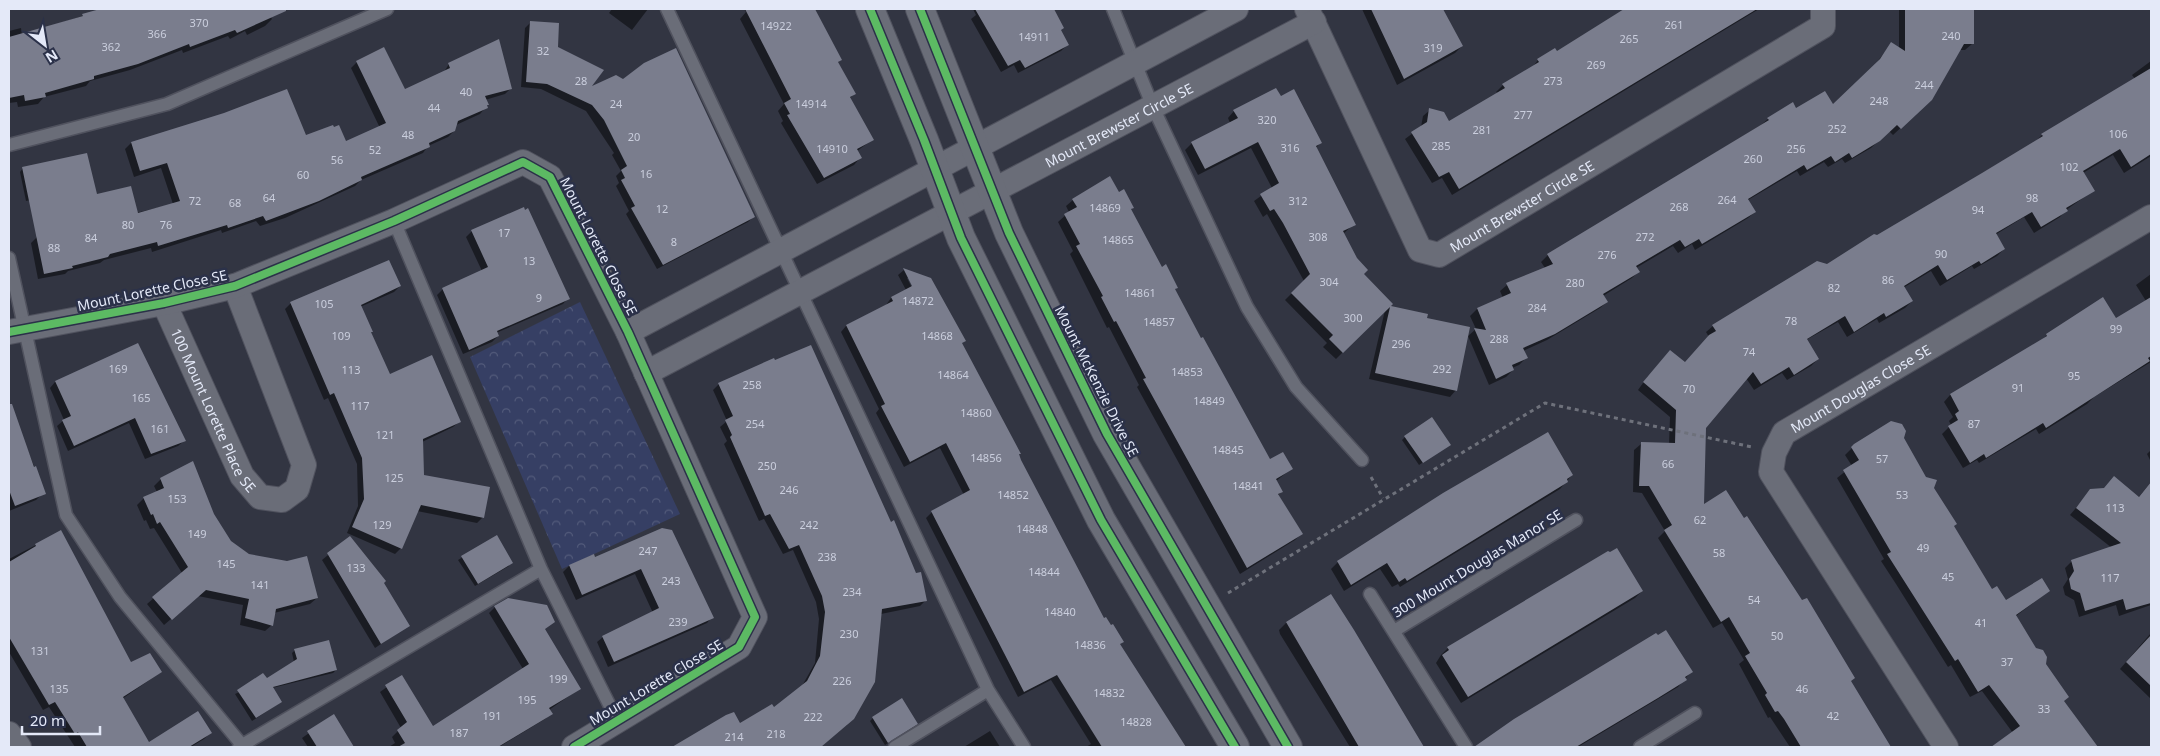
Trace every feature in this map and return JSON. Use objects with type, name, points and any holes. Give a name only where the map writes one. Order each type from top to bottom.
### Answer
[{"type":"street","points":[[870,9],[935,170],[950,213],[1101,520],[1234,747]]},
{"type":"street","name":"Mount McKenzie Drive SE","points":[[920,9],[1010,233],[1107,434],[1288,747]]},
{"type":"street","points":[[935,170],[1236,9]]},
{"type":"street","name":"Mount Brewster Circle SE","points":[[950,213],[1153,107],[1310,16],[1420,250],[1439,255],[1823,26],[1823,9]]},
{"type":"street","name":"Mount Lorette Close SE","points":[[17,330],[164,303],[235,286],[394,220],[523,162],[550,177],[628,332],[755,617],[739,647],[574,747]]},
{"type":"street","name":"Mount Lorette Close SE","points":[[628,332],[935,170]]},
{"type":"street","points":[[646,373],[950,213]]},
{"type":"street","name":"Mount Douglas Close SE","points":[[1774,453],[1784,433],[2151,218]]},
{"type":"street","name":"100 Mount Lorette Place SE","points":[[164,303],[242,476],[260,497],[282,500],[297,489],[304,465],[235,286]]},
{"type":"street","points":[[1774,453],[1771,472],[1946,747]]},
{"type":"street","points":[[9,734],[20,747]]},
{"type":"lane","points":[[9,145],[167,104],[387,9]]},
{"type":"lane","points":[[667,9],[988,690],[1024,747]]},
{"type":"lane","points":[[1113,9],[1153,107],[1247,307],[1296,387],[1362,460]]},
{"type":"lane","points":[[394,220],[541,568],[618,720]]},
{"type":"lane","points":[[9,258],[17,330],[66,515],[120,597],[241,746],[541,568]]},
{"type":"lane","name":"300 Mount Douglas Manor SE","points":[[1394,631],[1576,520]]},
{"type":"lane","name":"300 Mount Douglas Manor SE","points":[[1370,594],[1466,747]]},
{"type":"lane","points":[[895,747],[988,690]]},
{"type":"lane","points":[[1640,747],[1695,713]]},
{"type":"path","points":[[1222,597],[1383,498],[1545,402],[1729,440],[1774,453]]},
{"type":"path","points":[[1362,460],[1383,498]]},
{"type":"green space","points":[[580,302],[680,514],[562,569],[470,357]]},
{"type":"building","points":[[100,9],[286,9],[286,11],[237,33],[235,30],[190,47],[189,44],[138,64],[94,76],[94,79],[45,93],[46,97],[25,101],[24,95],[9,98],[9,37],[83,16],[82,14]]},
{"type":"building","points":[[745,9],[815,9],[842,60],[838,62],[856,94],[850,97],[874,140],[857,149],[862,158],[824,178],[787,115],[790,114],[784,103],[791,99]]},
{"type":"building","points":[[975,9],[1054,9],[1064,28],[1061,30],[1069,45],[1025,68],[1020,60],[1008,66]]},
{"type":"building","points":[[1371,9],[1443,9],[1463,46],[1404,79]]},
{"type":"building","points":[[1624,9],[1757,9],[1459,189],[1449,172],[1439,177],[1411,132],[1427,122],[1429,108],[1444,112],[1449,121],[1505,88],[1502,84],[1539,62],[1537,59],[1555,48],[1557,51]]},
{"type":"building","points":[[1905,9],[1974,9],[1974,44],[1964,44],[1932,100],[1901,129],[1897,125],[1880,141],[1852,158],[1849,153],[1835,162],[1831,156],[1807,170],[1804,165],[1748,199],[1756,212],[1702,244],[1699,239],[1685,247],[1680,240],[1636,266],[1640,272],[1603,294],[1608,302],[1555,334],[1523,348],[1528,358],[1512,365],[1514,370],[1496,379],[1474,328],[1486,330],[1477,308],[1511,293],[1506,283],[1553,264],[1547,254],[1769,120],[1767,118],[1793,102],[1796,108],[1825,91],[1833,104],[1880,59],[1891,42],[1905,51]]},
{"type":"building","points":[[530,21],[559,23],[558,47],[604,70],[592,86],[616,75],[623,79],[644,63],[676,48],[755,217],[663,265],[631,208],[635,206],[621,180],[625,178],[621,170],[627,166],[604,120],[592,105],[547,84],[526,82]]},
{"type":"building","points":[[499,39],[512,89],[485,96],[489,105],[487,105],[488,108],[458,121],[455,131],[429,143],[430,147],[361,177],[362,180],[319,201],[266,221],[263,216],[228,228],[227,225],[158,246],[157,242],[110,254],[108,257],[72,266],[73,268],[44,274],[22,167],[87,153],[97,194],[131,186],[138,213],[180,201],[167,163],[140,171],[131,142],[224,113],[287,89],[306,135],[333,125],[334,127],[339,125],[346,141],[386,123],[356,61],[384,47],[405,89],[450,68],[448,63]]},
{"type":"building","points":[[2151,68],[2151,154],[2131,167],[2120,149],[2083,171],[2095,191],[2066,208],[2068,211],[2041,227],[2032,212],[1996,233],[2005,249],[1981,264],[1979,261],[1947,280],[1938,265],[1904,286],[1913,301],[1886,317],[1884,313],[1854,332],[1845,316],[1807,339],[1819,359],[1794,375],[1789,367],[1761,384],[1753,372],[1706,428],[1704,504],[1726,490],[1744,518],[1747,516],[1802,600],[1807,598],[1855,678],[1851,681],[1891,747],[1801,747],[1784,719],[1778,711],[1775,712],[1765,695],[1767,693],[1745,656],[1750,653],[1729,617],[1721,622],[1664,530],[1672,525],[1649,486],[1639,486],[1641,442],[1675,443],[1676,410],[1643,382],[1670,350],[1685,362],[1709,335],[1716,331],[1712,325],[1817,261],[1827,264],[1874,234],[1877,235],[2043,136],[2041,134]]},
{"type":"building","points":[[1276,88],[1281,96],[1294,89],[1322,143],[1316,146],[1356,225],[1343,231],[1357,258],[1368,270],[1364,274],[1393,304],[1391,306],[1428,314],[1427,318],[1470,327],[1457,391],[1375,373],[1390,307],[1343,353],[1329,339],[1333,335],[1291,293],[1310,274],[1283,223],[1274,209],[1270,211],[1260,194],[1279,183],[1258,142],[1205,169],[1191,142],[1238,118],[1233,110]]},
{"type":"building","points":[[1110,176],[1119,192],[1124,189],[1134,208],[1131,209],[1162,267],[1166,264],[1178,288],[1175,289],[1201,338],[1203,337],[1270,459],[1283,452],[1293,469],[1276,479],[1283,492],[1278,494],[1303,534],[1247,568],[1143,379],[1146,378],[1101,297],[1103,296],[1076,246],[1080,244],[1064,214],[1077,207],[1072,199]]},
{"type":"building","points":[[524,207],[525,210],[528,208],[570,299],[497,331],[499,336],[469,350],[442,288],[488,267],[471,230]]},
{"type":"building","points":[[389,260],[401,286],[361,305],[373,332],[371,332],[390,374],[432,355],[461,422],[423,439],[424,475],[490,487],[484,518],[421,505],[402,549],[352,527],[364,499],[362,458],[334,393],[330,395],[290,302]]},
{"type":"building","points":[[903,268],[931,278],[966,341],[962,343],[1104,618],[1106,617],[1111,625],[1113,624],[1124,642],[1120,644],[1186,747],[1102,747],[1057,675],[1024,692],[931,511],[970,490],[946,443],[910,462],[881,406],[885,404],[846,325],[893,301],[891,297],[912,286]]},
{"type":"building","points":[[2103,297],[2116,318],[2151,297],[2151,356],[2148,358],[2150,361],[2046,428],[2043,423],[1986,458],[1984,454],[1970,463],[1948,426],[1958,420],[1955,414],[1959,411],[1950,394],[2047,336],[2046,334]]},
{"type":"building","points":[[138,343],[186,441],[151,454],[135,418],[74,446],[62,420],[71,416],[55,381]]},
{"type":"building","points":[[811,345],[891,522],[894,520],[916,573],[921,572],[927,601],[882,609],[875,682],[854,719],[821,747],[672,747],[726,715],[734,712],[740,723],[772,704],[774,707],[807,681],[820,656],[825,612],[822,596],[799,545],[789,549],[770,514],[765,516],[730,437],[732,435],[725,420],[733,416],[718,383],[774,358],[775,360]]},
{"type":"building","points":[[9,404],[12,404],[34,467],[36,466],[46,494],[15,506],[9,490]]},
{"type":"building","points":[[1432,417],[1451,445],[1423,463],[1404,436]]},
{"type":"building","points":[[1891,421],[1902,424],[1906,431],[1904,438],[1926,477],[1937,480],[1934,488],[1957,524],[1954,526],[1992,589],[1997,586],[2006,600],[2042,578],[2050,591],[2016,615],[2036,648],[2043,650],[2047,657],[2046,664],[2069,697],[2064,701],[2098,747],[1991,747],[2020,726],[1989,685],[1978,692],[1958,659],[1955,661],[1887,554],[1891,552],[1843,470],[1859,460],[1851,447]]},
{"type":"building","points":[[1548,432],[1573,475],[1567,479],[1568,482],[1407,581],[1405,578],[1399,582],[1387,563],[1351,585],[1337,561],[1443,493]]},
{"type":"building","points":[[193,461],[214,514],[231,541],[249,554],[287,561],[307,556],[318,598],[276,609],[273,626],[245,618],[249,599],[206,590],[172,620],[152,597],[188,567],[160,522],[157,524],[153,514],[151,515],[143,497],[164,488],[160,478]]},
{"type":"building","points":[[2114,476],[2139,497],[2151,482],[2151,603],[2126,610],[2123,599],[2085,611],[2080,593],[2071,589],[2069,579],[2074,571],[2071,560],[2121,543],[2076,508],[2090,489],[2104,488]]},
{"type":"building","points":[[662,528],[672,530],[714,618],[614,662],[602,636],[659,608],[641,569],[582,595],[569,565],[594,554],[595,557]]},
{"type":"building","points":[[61,530],[131,662],[150,653],[162,672],[123,697],[149,742],[198,711],[212,733],[189,747],[87,747],[78,732],[75,734],[55,702],[49,705],[9,637],[9,562],[36,546],[35,544]]},
{"type":"building","points":[[497,535],[513,563],[478,584],[461,556]]},
{"type":"building","points":[[350,536],[386,581],[384,583],[410,626],[381,644],[327,553]]},
{"type":"building","points":[[1617,548],[1643,591],[1468,697],[1442,655],[1449,650],[1447,647],[1608,551],[1610,552]]},
{"type":"building","points":[[1331,594],[1424,747],[1359,747],[1286,622]]},
{"type":"building","points":[[508,598],[547,605],[555,622],[545,629],[581,689],[549,708],[553,714],[498,747],[398,747],[405,743],[397,730],[407,722],[385,685],[402,675],[433,726],[529,664],[494,606]]},
{"type":"building","points":[[1666,630],[1693,672],[1685,677],[1687,680],[1658,698],[1576,747],[1474,747],[1514,719],[1656,633],[1658,635]]},
{"type":"building","points":[[2151,635],[2151,686],[2126,662]]},
{"type":"building","points":[[329,640],[337,670],[273,687],[282,702],[256,718],[237,690],[263,673],[267,678],[297,659],[294,649]]},
{"type":"building","points":[[902,698],[918,724],[888,743],[872,717]]},
{"type":"building","points":[[334,714],[354,747],[317,747],[307,731]]},
{"type":"cycle path","points":[[870,9],[924,140],[961,238],[1101,520],[1235,747]]},
{"type":"cycle path","points":[[920,9],[1009,233],[1107,434],[1288,747]]},
{"type":"cycle path","points":[[9,332],[164,303],[235,286],[394,221],[523,162],[550,177],[628,332],[755,617],[739,647],[574,747]]}]
